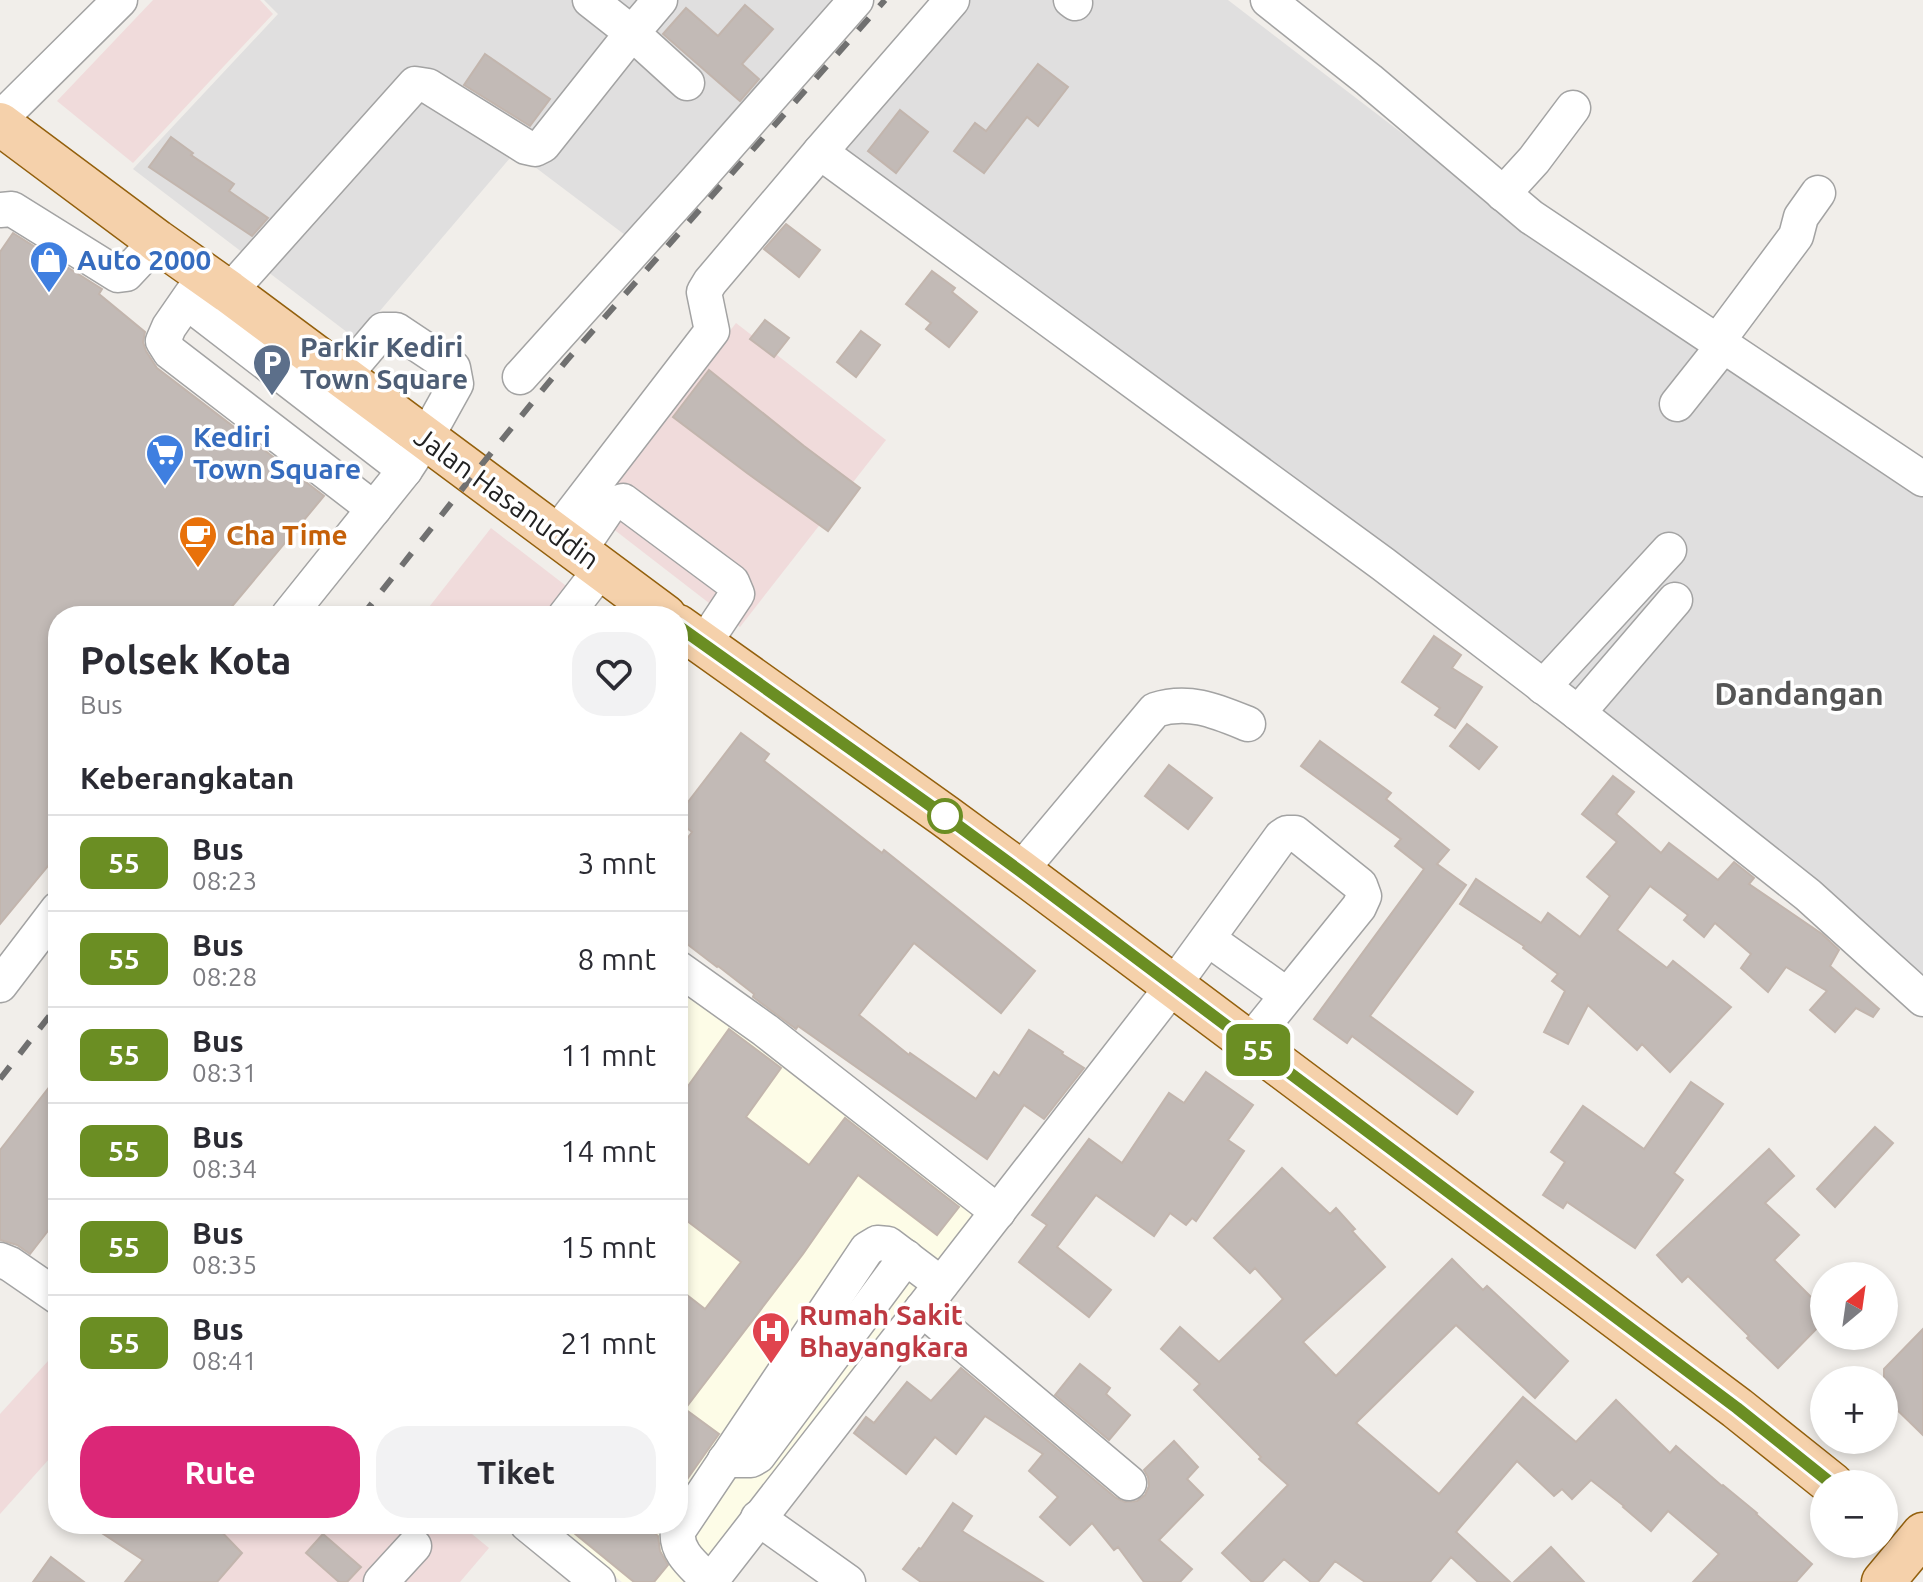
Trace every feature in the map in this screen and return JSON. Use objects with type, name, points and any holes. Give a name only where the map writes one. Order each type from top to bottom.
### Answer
[{"type":"main road","name":"Jalan Hasanuddin","points":[[0,122],[157,241],[207,289],[343,377],[416,454],[579,551],[652,606]]},
{"type":"main road","points":[[691,636],[1020,871],[1737,1408],[1814,1470]]},
{"type":"main road","points":[[1883,1582],[1910,1543]]},
{"type":"street","points":[[0,122],[120,0]]},
{"type":"street","points":[[590,0],[687,83]]},
{"type":"street","points":[[374,509],[170,352],[163,341],[169,327],[415,84],[428,86],[526,147],[535,149],[543,145],[660,0]]},
{"type":"street","points":[[520,377],[856,0]]},
{"type":"street","points":[[567,606],[579,551],[712,331],[704,292],[710,282],[952,0]]},
{"type":"street","points":[[1271,1],[1531,217],[1923,479]]},
{"type":"street","points":[[1503,194],[1534,160],[1573,108]]},
{"type":"street","points":[[820,152],[1383,564],[1578,713],[1808,895],[1923,999]]},
{"type":"street","points":[[1677,404],[1796,236],[1801,217],[1818,193]]},
{"type":"street","points":[[0,210],[12,209],[122,276],[157,241]]},
{"type":"street","points":[[207,289],[416,454]]},
{"type":"street","points":[[296,606],[416,454],[456,384],[453,368],[396,330],[383,330],[343,377]]},
{"type":"street","points":[[579,551],[610,505],[623,501],[732,582],[737,594],[691,636]]},
{"type":"street","points":[[1543,687],[1669,550]]},
{"type":"street","points":[[1578,713],[1675,600]]},
{"type":"street","points":[[1020,871],[1155,710],[1169,705],[1197,706],[1248,724]]},
{"type":"street","points":[[678,1534],[681,1551],[710,1582],[1173,986],[1281,837],[1295,833],[1360,885],[1364,896],[1359,907],[1249,1043]]},
{"type":"street","points":[[0,985],[48,922]]},
{"type":"street","points":[[1208,939],[1287,995]]},
{"type":"street","points":[[688,975],[765,1030],[998,1212]]},
{"type":"street","points":[[688,1516],[867,1249],[877,1243],[888,1244],[906,1257],[932,1296],[1129,1483]]},
{"type":"street","points":[[0,1260],[48,1290]]},
{"type":"street","points":[[758,1518],[848,1582]]},
{"type":"street","points":[[539,1534],[598,1582]]},
{"type":"street","points":[[381,1582],[414,1546]]},
{"type":"shaded area","points":[[153,0],[260,0],[273,14],[133,163],[57,101]]},
{"type":"shaded area","points":[[264,0],[859,0],[637,244],[515,152],[356,339],[133,169],[278,14]]},
{"type":"shaded area","points":[[967,0],[1228,0],[1530,231],[1923,494],[1923,988],[835,151]]},
{"type":"shaded area","points":[[736,323],[886,440],[740,627],[590,511]]},
{"type":"shaded area","points":[[491,528],[592,606],[430,606]]},
{"type":"shaded area","name":"Rumah Sakit Bhayangkara","points":[[688,987],[980,1207],[706,1582],[622,1582],[560,1534],[688,1534]]},
{"type":"shaded area","points":[[48,1361],[48,1460],[0,1514],[0,1414]]},
{"type":"shaded area","points":[[167,1534],[472,1534],[489,1548],[460,1582],[125,1582]]},
{"type":"building","points":[[745,5],[773,29],[742,64],[759,79],[740,101],[663,34],[686,8],[718,36]]},
{"type":"building","points":[[485,54],[550,99],[530,126],[464,85]]},
{"type":"building","points":[[1038,64],[1068,87],[1038,126],[1027,117],[984,173],[954,151],[975,123],[986,131]]},
{"type":"building","points":[[900,110],[928,132],[896,173],[868,151]]},
{"type":"building","points":[[171,137],[193,153],[191,155],[234,184],[229,191],[268,218],[252,236],[149,167]]},
{"type":"building","points":[[786,224],[820,250],[799,277],[764,249]]},
{"type":"building","name":"Kediri Town Square","points":[[13,233],[102,289],[99,294],[145,332],[143,342],[146,351],[157,368],[324,496],[232,606],[48,606],[48,866],[0,924],[0,252]]},
{"type":"building","points":[[932,271],[955,288],[952,292],[977,312],[949,347],[926,329],[931,323],[906,304]]},
{"type":"building","points":[[765,320],[789,338],[774,357],[750,339]]},
{"type":"building","points":[[861,331],[880,345],[856,377],[837,362]]},
{"type":"building","points":[[709,370],[860,488],[828,531],[673,417]]},
{"type":"building","points":[[1434,636],[1461,655],[1452,668],[1482,687],[1455,728],[1435,715],[1440,708],[1402,682]]},
{"type":"building","points":[[1467,724],[1497,747],[1479,769],[1450,746]]},
{"type":"building","points":[[741,733],[769,754],[764,761],[882,853],[884,850],[1035,971],[1001,1013],[914,943],[859,1015],[909,1055],[976,1099],[994,1072],[999,1076],[1029,1030],[1084,1068],[1044,1119],[1024,1105],[987,1159],[798,1026],[796,1029],[688,945],[688,837],[692,832],[688,829],[688,802]]},
{"type":"building","points":[[1320,741],[1391,793],[1386,799],[1449,850],[1437,864],[1466,885],[1370,1016],[1473,1092],[1457,1114],[1352,1036],[1347,1043],[1314,1019],[1424,869],[1395,846],[1401,839],[1301,766]]},
{"type":"building","points":[[1169,765],[1212,798],[1188,829],[1145,796]]},
{"type":"building","points":[[1613,776],[1634,792],[1616,814],[1661,853],[1669,843],[1718,880],[1734,862],[1754,878],[1749,884],[1822,934],[1839,950],[1830,966],[1879,1009],[1873,1017],[1856,1008],[1835,1032],[1810,1010],[1827,991],[1786,967],[1768,992],[1741,968],[1751,954],[1715,923],[1704,937],[1684,920],[1688,915],[1650,886],[1617,930],[1667,968],[1673,961],[1731,1007],[1670,1072],[1642,1044],[1637,1050],[1588,1005],[1568,1044],[1544,1032],[1565,991],[1552,981],[1558,974],[1524,946],[1460,904],[1476,879],[1541,923],[1548,913],[1580,937],[1610,896],[1587,877],[1617,842],[1582,814]]},
{"type":"building","points":[[729,1029],[781,1068],[746,1117],[809,1165],[845,1118],[959,1207],[937,1235],[858,1175],[803,1254],[688,1405],[688,1296],[705,1309],[741,1262],[688,1222],[688,1086]]},
{"type":"building","points":[[1206,1072],[1253,1105],[1228,1140],[1244,1151],[1196,1221],[1192,1218],[1186,1225],[1170,1213],[1154,1236],[1096,1195],[1057,1247],[1111,1290],[1089,1317],[1019,1262],[1047,1225],[1032,1215],[1089,1139],[1122,1163],[1169,1093],[1184,1103]]},
{"type":"building","points":[[1691,1082],[1723,1104],[1674,1173],[1683,1180],[1635,1248],[1567,1202],[1563,1208],[1543,1195],[1565,1162],[1551,1152],[1583,1106],[1644,1149]]},
{"type":"building","points":[[48,1089],[48,1231],[30,1254],[17,1245],[0,1240],[0,1150]]},
{"type":"building","points":[[1875,1127],[1893,1143],[1835,1207],[1817,1189]]},
{"type":"building","points":[[1769,1149],[1794,1176],[1765,1203],[1799,1235],[1774,1260],[1810,1296],[1810,1335],[1778,1368],[1688,1276],[1682,1282],[1657,1255]]},
{"type":"building","points":[[1282,1168],[1330,1214],[1336,1208],[1385,1267],[1303,1342],[1336,1376],[1452,1259],[1483,1290],[1487,1286],[1568,1361],[1535,1398],[1456,1325],[1356,1423],[1439,1494],[1523,1397],[1576,1442],[1616,1400],[1670,1453],[1676,1446],[1757,1513],[1812,1564],[1796,1582],[1693,1582],[1719,1554],[1668,1511],[1651,1531],[1591,1480],[1572,1499],[1562,1489],[1554,1496],[1517,1461],[1456,1532],[1510,1582],[1478,1582],[1451,1557],[1430,1582],[1365,1582],[1335,1561],[1318,1582],[1311,1582],[1284,1559],[1262,1582],[1252,1582],[1222,1553],[1288,1485],[1194,1390],[1200,1384],[1161,1349],[1180,1327],[1219,1362],[1283,1299],[1255,1268],[1250,1273],[1214,1238]]},
{"type":"building","points":[[1923,1329],[1923,1435],[1898,1411],[1898,1366],[1887,1366]]},
{"type":"building","points":[[1080,1364],[1110,1388],[1106,1394],[1130,1415],[1109,1440],[1055,1395]]},
{"type":"building","points":[[961,1368],[1116,1498],[1125,1502],[1137,1501],[1145,1495],[1149,1486],[1144,1470],[1174,1441],[1198,1467],[1187,1479],[1203,1495],[1159,1540],[1192,1569],[1180,1582],[1144,1582],[1118,1547],[1114,1550],[1092,1523],[1070,1545],[1040,1517],[1058,1497],[1029,1471],[1043,1454],[985,1416],[956,1454],[935,1437],[906,1474],[854,1433],[866,1417],[874,1423],[907,1382],[931,1401]]},
{"type":"building","points":[[688,1411],[719,1434],[688,1478]]},
{"type":"building","points":[[953,1503],[972,1516],[962,1531],[1043,1582],[921,1582],[903,1569]]},
{"type":"building","points":[[103,1534],[224,1534],[242,1553],[217,1582],[125,1582],[143,1560]]},
{"type":"building","points":[[323,1534],[361,1567],[347,1582],[339,1582],[306,1553]]},
{"type":"building","points":[[575,1534],[658,1536],[660,1551],[668,1565],[654,1582],[634,1582]]},
{"type":"building","points":[[1551,1547],[1584,1582],[1514,1582]]},
{"type":"building","points":[[51,1557],[84,1582],[33,1582]]},
{"type":"railway","points":[[370,606],[567,360],[885,0]]},
{"type":"railway","points":[[0,1079],[48,1018]]},
{"type":"bus line","name":"55","points":[[688,634],[1020,871],[1737,1408],[1814,1470]]},
{"type":"place","name":"Auto 2000","points":[[49,294]]},
{"type":"place","name":"Parkir Kediri Town Square","points":[[272,397]]},
{"type":"place","name":"Kediri Town Square","points":[[165,487]]},
{"type":"place","name":"Cha Time","points":[[198,569]]},
{"type":"place","name":"Rumah Sakit Bhayangkara","points":[[771,1365]]},
{"type":"district","name":"Dandangan","points":[[1799,694]]}]
